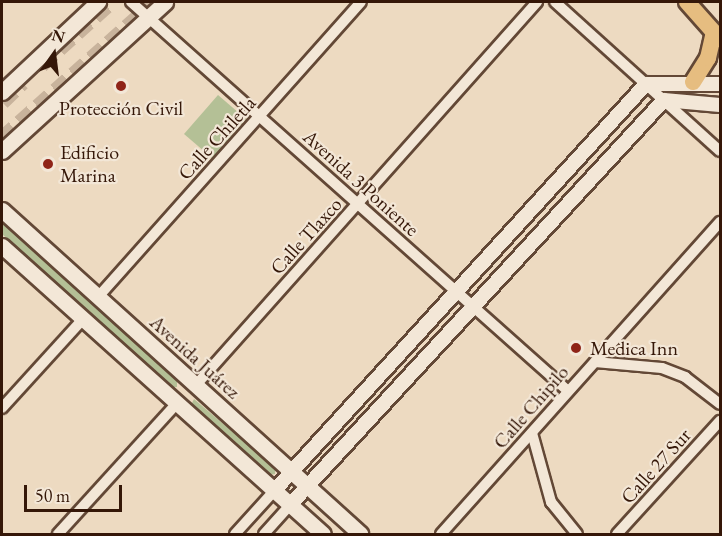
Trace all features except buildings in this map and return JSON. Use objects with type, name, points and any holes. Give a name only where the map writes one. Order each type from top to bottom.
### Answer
[{"type":"main road","points":[[2,92],[98,2]]},
{"type":"main road","points":[[2,151],[147,16],[165,2]]},
{"type":"main road","points":[[687,2],[717,36],[708,58],[693,82]]},
{"type":"main road","name":"Avenida Juárez","points":[[2,210],[360,534]]},
{"type":"main road","points":[[2,246],[323,534]]},
{"type":"street","name":"Avenida 3 Poniente","points":[[131,2],[568,391]]},
{"type":"street","name":"Calle Chiletla","points":[[98,297],[261,117],[361,2]]},
{"type":"street","name":"Calle Tlaxco","points":[[196,385],[359,205],[537,2]]},
{"type":"street","points":[[555,2],[720,151]]},
{"type":"street","points":[[235,534],[646,84],[693,82],[720,84]]},
{"type":"street","points":[[664,100],[720,105]]},
{"type":"street","points":[[264,534],[664,100]]},
{"type":"street","name":"Calle Chipilo","points":[[441,534],[720,222]]},
{"type":"street","points":[[2,408],[84,318]]},
{"type":"street","points":[[595,362],[662,368],[685,377],[720,404]]},
{"type":"street","points":[[58,534],[177,404]]},
{"type":"street","name":"Calle 27 Sur","points":[[617,534],[720,421]]},
{"type":"street","points":[[532,434],[551,502],[577,534]]},
{"type":"green space","points":[[218,95],[246,119],[212,158],[184,134]]},
{"type":"green space","points":[[2,221],[177,381],[177,387],[170,387],[2,234]]},
{"type":"green space","points":[[194,399],[275,468],[275,474],[269,475],[191,405]]},
{"type":"tunnel","points":[[41,65],[111,2]]},
{"type":"tunnel","points":[[2,139],[155,2]]},
{"type":"tunnel","points":[[2,102],[22,83]]},
{"type":"place","name":"Protección Civil","points":[[121,86]]},
{"type":"place","name":"Edificio Marina","points":[[48,164]]},
{"type":"place","name":"Medica Inn","points":[[576,348]]}]
